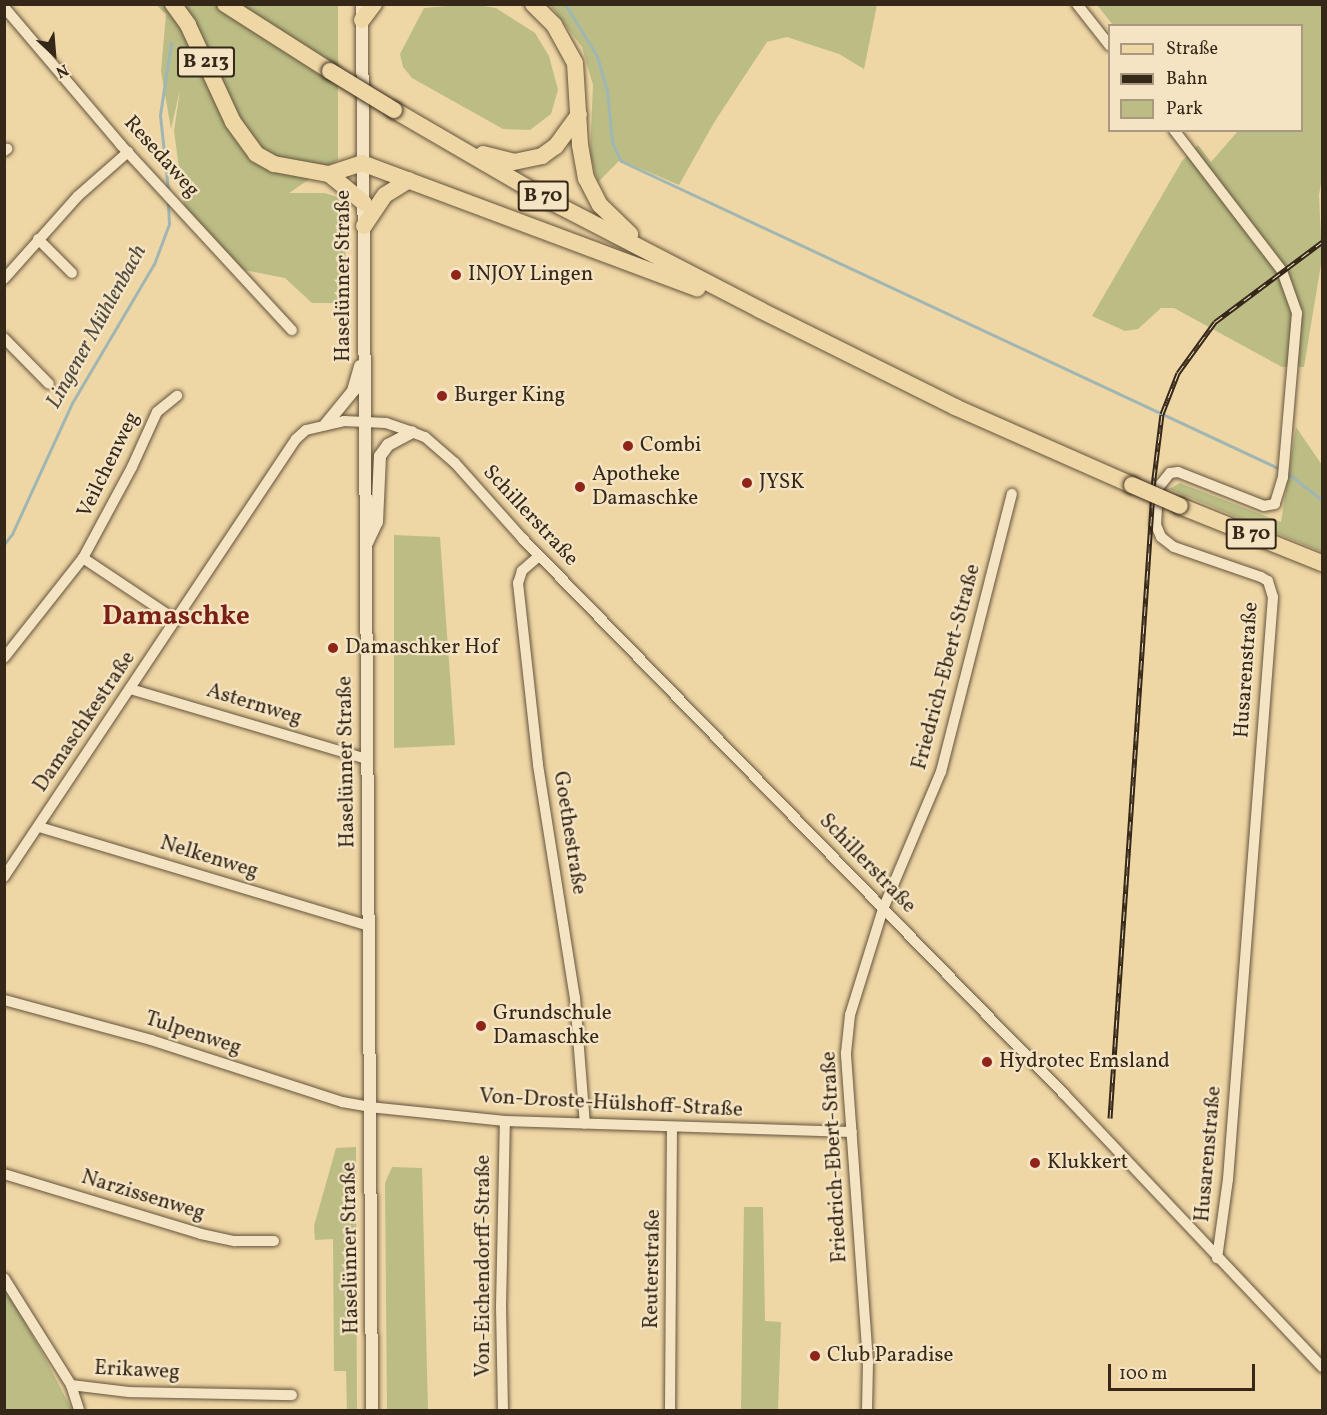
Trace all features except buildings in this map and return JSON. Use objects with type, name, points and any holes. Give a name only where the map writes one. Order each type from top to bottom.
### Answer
[{"type":"main road","name":"B 213","points":[[173,4],[188,25],[233,122],[256,154],[274,165],[329,174]]},
{"type":"main road","name":"B 70","points":[[225,4],[435,134],[652,255],[760,310],[1050,450],[1180,506],[1323,563]]},
{"type":"main road","points":[[362,12],[374,4]]},
{"type":"main road","points":[[533,4],[554,25],[575,63],[582,156],[594,195],[614,222],[652,255]]},
{"type":"main road","points":[[435,134],[498,160],[529,160],[556,146],[579,113]]},
{"type":"main road","points":[[362,162],[329,174],[364,204]]},
{"type":"main road","name":"B 70","points":[[362,162],[760,310]]},
{"type":"main road","points":[[364,226],[385,195],[409,180]]},
{"type":"street","points":[[1077,4],[1108,43]]},
{"type":"street","name":"Resedaweg","points":[[4,7],[128,152],[158,181],[292,330]]},
{"type":"street","name":"Haselünner Straße","points":[[362,12],[372,1410]]},
{"type":"street","name":"Husarenstraße","points":[[1175,132],[1290,287],[1297,313],[1283,477],[1275,504],[1264,507],[1178,472],[1170,473],[1158,488],[1156,525],[1161,537],[1174,547],[1261,577],[1268,581],[1273,597],[1228,1179],[1217,1258]]},
{"type":"street","points":[[4,279],[8,266],[38,239],[78,196],[128,152]]},
{"type":"street","points":[[38,239],[72,273]]},
{"type":"street","points":[[4,338],[49,384]]},
{"type":"street","points":[[326,424],[353,392],[364,351]]},
{"type":"street","name":"Veilchenweg","points":[[4,658],[83,558],[132,467],[157,412],[177,396]]},
{"type":"street","name":"Damaschkestraße","points":[[4,877],[296,440],[306,430],[326,424],[365,421]]},
{"type":"street","name":"Schillerstraße","points":[[365,421],[412,432],[445,453],[539,556],[883,909],[1323,1367]]},
{"type":"street","points":[[365,547],[377,522],[380,456],[388,445],[412,432]]},
{"type":"street","name":"Friedrich-Ebert-Straße","points":[[867,1410],[868,1362],[846,1053],[850,1015],[883,909],[941,772],[1012,494]]},
{"type":"street","name":"Goethestraße","points":[[539,556],[522,571],[518,584],[538,765],[575,998],[585,1124]]},
{"type":"street","points":[[83,558],[176,620]]},
{"type":"street","name":"Asternweg","points":[[130,689],[367,759]]},
{"type":"street","name":"Nelkenweg","points":[[39,827],[368,926]]},
{"type":"street","name":"Tulpenweg","points":[[4,999],[151,1040],[342,1102],[369,1107]]},
{"type":"street","name":"Von-Droste-Hülshoff-Straße","points":[[369,1107],[505,1121],[852,1132]]},
{"type":"street","name":"Von-Eichendorff-Straße","points":[[503,1410],[501,1307],[505,1121]]},
{"type":"street","name":"Reuterstraße","points":[[670,1410],[672,1128]]},
{"type":"street","name":"Narzissenweg","points":[[4,1174],[201,1234],[235,1240],[274,1241]]},
{"type":"street","name":"Erikaweg","points":[[4,1278],[71,1385],[129,1392],[292,1395]]},
{"type":"street","points":[[71,1385],[79,1410]]},
{"type":"green space","points":[[471,4],[496,8],[535,33],[549,56],[558,90],[551,114],[530,130],[503,129],[412,78],[403,67],[400,54],[424,8]]},
{"type":"green space","points":[[156,5],[338,5],[338,160],[289,193],[325,193],[337,197],[343,206],[348,303],[312,303],[285,278],[239,269],[184,205],[174,131],[180,90],[171,129],[161,71],[166,14]]},
{"type":"green space","points":[[550,5],[877,5],[864,69],[839,54],[787,37],[767,42],[715,121],[679,185],[620,160],[598,182],[590,155],[593,85],[582,47]]},
{"type":"green space","points":[[1097,5],[1322,5],[1322,177],[1319,195],[1322,258],[1304,367],[1282,367],[1174,308],[1161,308],[1138,329],[1125,331],[1092,316],[1182,161],[1198,145],[1211,162],[1237,132],[1303,132],[1303,24],[1112,24]]},
{"type":"green space","points":[[1296,427],[1322,465],[1322,552],[1169,489],[1180,483],[1281,522]]},
{"type":"green space","points":[[394,535],[440,537],[455,745],[394,748]]},
{"type":"green space","points":[[356,1147],[357,1410],[347,1410],[346,1371],[334,1371],[333,1239],[315,1240],[314,1226],[336,1148]]},
{"type":"green space","points":[[392,1167],[422,1168],[428,1410],[387,1410],[385,1183]]},
{"type":"green space","points":[[744,1207],[763,1207],[765,1321],[781,1322],[778,1410],[741,1410]]},
{"type":"green space","points":[[4,1285],[45,1358],[72,1410],[5,1410]]},
{"type":"waterway","points":[[565,4],[597,56],[607,90],[612,142],[621,161],[1280,469]]},
{"type":"waterway","name":"Lingener Mühlenbach","points":[[168,190],[160,115],[171,43]]},
{"type":"waterway","name":"Lingener Mühlenbach","points":[[4,544],[12,534],[72,403],[154,264],[169,224],[168,202]]},
{"type":"waterway","points":[[1286,472],[1322,500]]},
{"type":"railway","points":[[1110,1118],[1154,478],[1162,414],[1178,373],[1215,322],[1322,242]]},
{"type":"place","name":"INJOY Lingen","points":[[456,275]]},
{"type":"place","name":"Burger King","points":[[442,396]]},
{"type":"place","name":"Combi","points":[[628,446]]},
{"type":"place","name":"JYSK","points":[[747,483]]},
{"type":"place","name":"Apotheke Damaschke","points":[[580,487]]},
{"type":"place","name":"Damaschker Hof","points":[[333,648]]},
{"type":"place","name":"Grundschule Damaschke","points":[[481,1026]]},
{"type":"place","name":"Hydrotec Emsland","points":[[987,1062]]},
{"type":"place","name":"Klukkert","points":[[1035,1163]]},
{"type":"place","name":"Club Paradise","points":[[815,1356]]},
{"type":"district","name":"Damaschke","points":[[176,618]]}]
